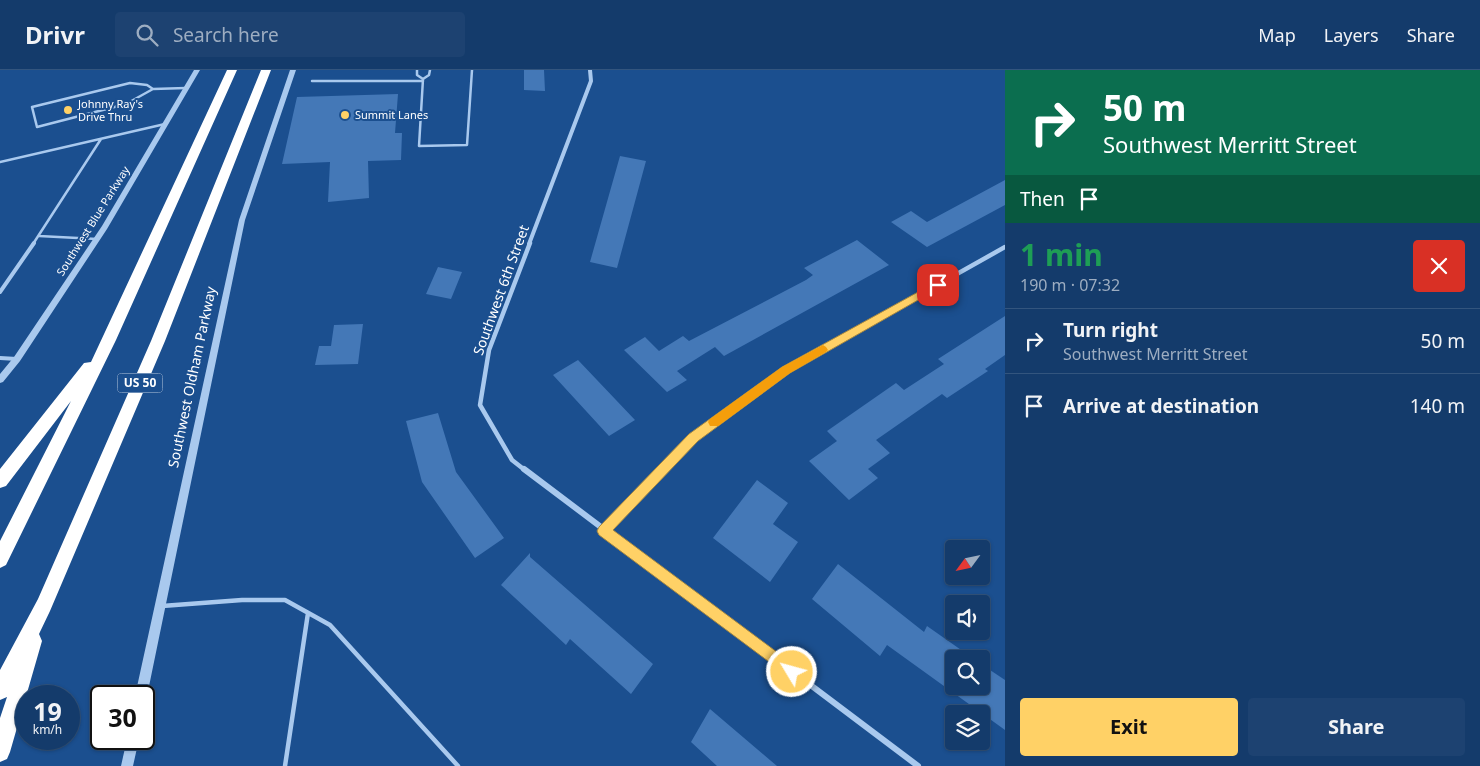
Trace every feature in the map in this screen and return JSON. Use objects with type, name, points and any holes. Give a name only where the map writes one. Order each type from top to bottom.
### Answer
[{"type":"highway","points":[[0,559],[109,340],[232,70]]},
{"type":"highway","name":"US 50","points":[[0,690],[44,606],[158,341],[266,70]]},
{"type":"highway","points":[[0,481],[109,340]]},
{"type":"highway","points":[[0,752],[44,606]]},
{"type":"street","name":"Southwest Blue Parkway","points":[[0,380],[17,359],[97,239],[197,70]]},
{"type":"street","name":"Southwest Oldham Parkway","points":[[143,685],[242,220],[293,70]]},
{"type":"street","name":"Southwest 6th Street","points":[[590,70],[591,81],[489,350],[480,405],[512,460],[918,766]]},
{"type":"street","points":[[604,531],[694,437],[786,370],[1005,247]]},
{"type":"street","points":[[127,766],[131,750]]},
{"type":"lane","points":[[417,70],[417,75],[423,80]]},
{"type":"lane","points":[[312,81],[423,80],[429,75],[430,70]]},
{"type":"lane","points":[[423,80],[419,146],[467,145],[472,70]]},
{"type":"lane","points":[[153,89],[147,85],[130,83],[32,106],[37,127],[126,104],[153,89],[186,88]]},
{"type":"lane","points":[[0,162],[165,124]]},
{"type":"lane","points":[[0,292],[39,236],[101,139]]},
{"type":"lane","points":[[39,236],[97,239]]},
{"type":"lane","points":[[0,358],[17,359]]},
{"type":"lane","points":[[160,606],[242,600],[285,600],[330,625],[458,766]]},
{"type":"lane","points":[[285,766],[308,613]]},
{"type":"building","points":[[524,70],[544,70],[545,91],[524,90]]},
{"type":"building","name":"Summit Lanes","points":[[398,94],[395,133],[402,133],[401,160],[368,161],[369,198],[328,202],[330,162],[282,164],[297,97]]},
{"type":"building","points":[[620,156],[646,161],[617,268],[590,262]]},
{"type":"building","points":[[1005,180],[1005,205],[927,247],[891,222],[911,211],[927,222]]},
{"type":"building","points":[[857,240],[889,265],[724,356],[715,347],[677,371],[687,380],[667,392],[624,350],[645,337],[659,351],[683,336],[689,341],[806,280],[813,275],[804,268]]},
{"type":"building","points":[[438,267],[462,272],[451,299],[426,294]]},
{"type":"building","points":[[1005,316],[1005,355],[985,369],[988,371],[947,398],[942,394],[876,440],[890,453],[868,469],[878,478],[849,500],[809,461],[837,441],[827,431],[896,383],[904,390],[944,364],[938,359]]},
{"type":"building","points":[[363,324],[358,364],[315,365],[319,346],[331,346],[334,325]]},
{"type":"building","points":[[578,360],[635,420],[609,436],[553,375]]},
{"type":"building","points":[[438,413],[456,472],[504,538],[475,558],[422,482],[406,421]]},
{"type":"building","points":[[757,480],[788,503],[773,524],[798,542],[770,582],[713,538]]},
{"type":"building","points":[[530,553],[530,557],[653,664],[631,694],[570,639],[566,645],[501,585]]},
{"type":"building","points":[[838,564],[924,632],[927,626],[961,650],[945,650],[945,687],[887,645],[880,656],[812,599]]},
{"type":"building","points":[[990,670],[1005,680],[1005,730],[990,719],[990,705],[970,705],[956,695],[990,695]]},
{"type":"building","points":[[710,709],[777,766],[717,766],[691,742]]},
{"type":"slow traffic","points":[[714,422],[786,370],[823,350]]},
{"type":"place","name":"Johnny Ray's Drive Thru","points":[[68,110]]},
{"type":"place","name":"Summit Lanes","points":[[345,115]]},
{"type":"route","points":[[792,672],[604,531],[694,437],[786,370],[938,285]]}]
